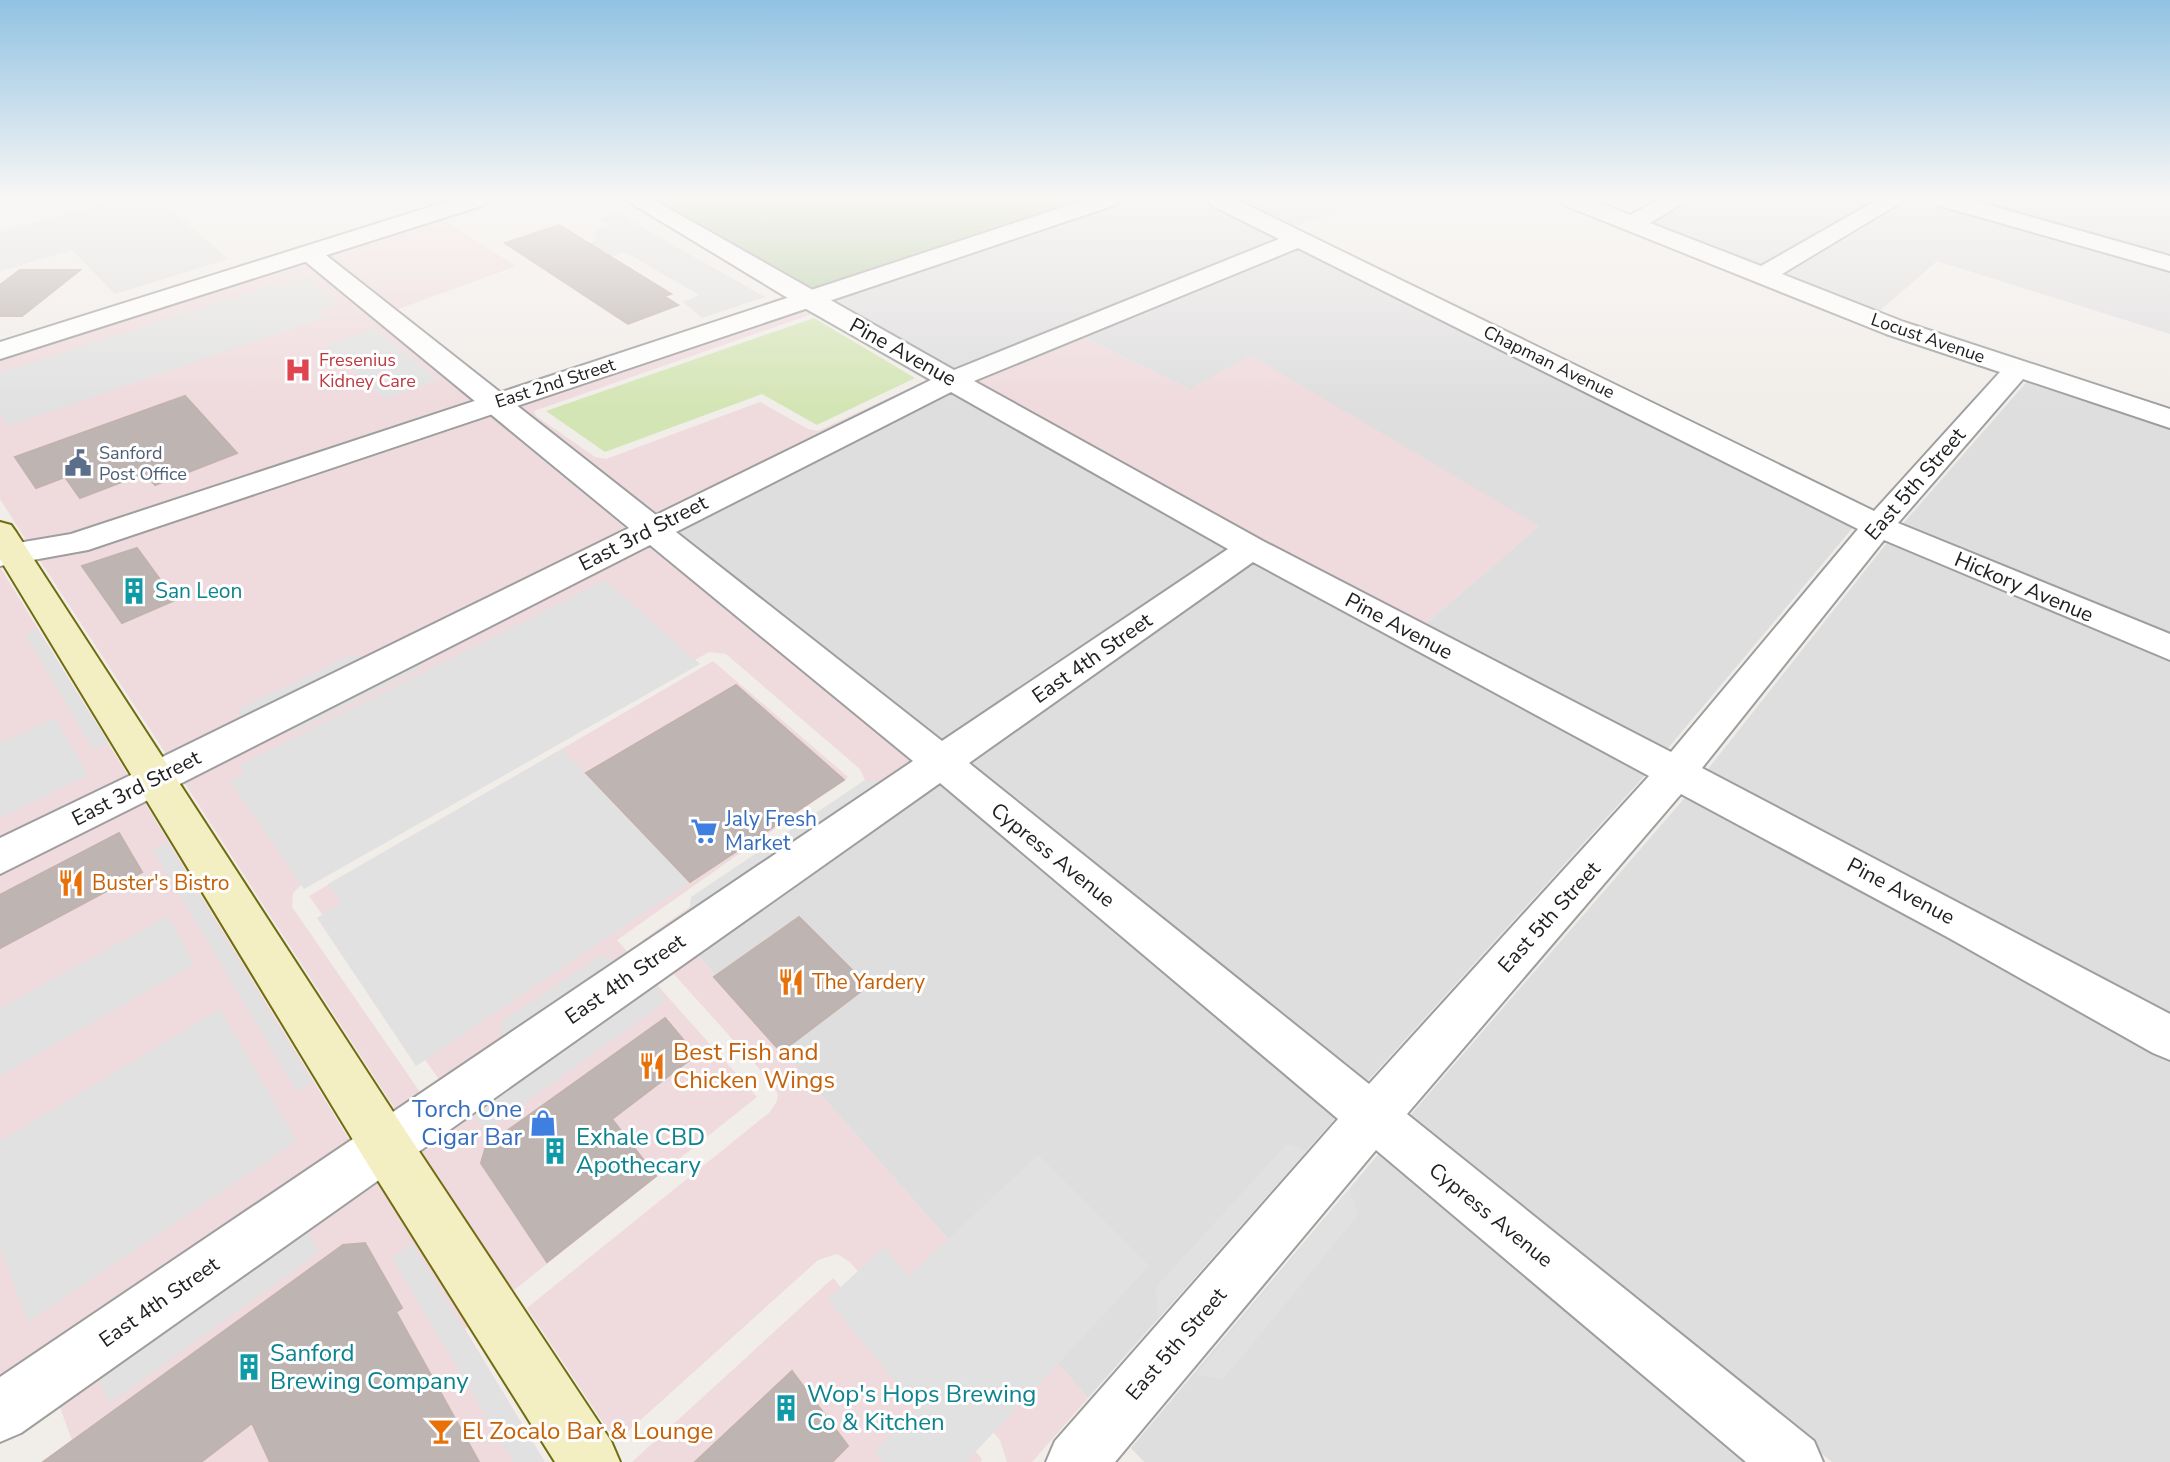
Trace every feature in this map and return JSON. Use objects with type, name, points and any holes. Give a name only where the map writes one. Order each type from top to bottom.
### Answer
[{"type":"main road","points":[[5,547],[156,778],[385,1145],[590,1462]]},
{"type":"street","points":[[0,351],[261,268]]},
{"type":"street","name":"Cypress Avenue","points":[[328,268],[648,529],[942,763],[1793,1462]]},
{"type":"street","name":"Pine Avenue","points":[[754,268],[1251,548],[1965,925],[2170,1038]]},
{"type":"street","name":"East 2nd Street","points":[[5,547],[76,543],[906,268]]},
{"type":"street","name":"East 3rd Street","points":[[0,856],[648,529],[953,380],[1227,268]]},
{"type":"street","name":"Chapman Avenue","points":[[1358,268],[1878,526]]},
{"type":"street","name":"Locust Avenue","points":[[1746,268],[1895,328],[2170,419]]},
{"type":"street","points":[[1763,275],[1775,268]]},
{"type":"street","name":"East 5th Street","points":[[1076,1462],[1372,1117],[1676,773],[1878,526],[2018,369]]},
{"type":"street","name":"Hickory Avenue","points":[[1878,526],[2170,648]]},
{"type":"street","name":"East 4th Street","points":[[0,1412],[1251,548]]},
{"type":"shaded area","points":[[90,268],[198,268],[115,294]]},
{"type":"shaded area","points":[[279,268],[311,268],[475,402],[75,535],[28,543],[0,499],[0,357]]},
{"type":"shaded area","points":[[343,268],[510,268],[396,310]]},
{"type":"shaded area","points":[[653,268],[714,268],[765,297],[702,318],[683,302],[699,295]]},
{"type":"shaded area","points":[[926,268],[1206,268],[954,370],[833,300]]},
{"type":"shaded area","points":[[1246,268],[1344,268],[1856,524],[1664,753],[1423,626],[1539,526],[1190,389],[1081,336]]},
{"type":"shaded area","points":[[1796,268],[1929,268],[1876,314],[1781,277]]},
{"type":"shaded area","points":[[1960,268],[2170,269],[2170,334]]},
{"type":"shaded area","points":[[308,278],[339,304],[317,311],[323,318],[9,426],[0,413],[0,373],[275,284],[279,287]]},
{"type":"shaded area","points":[[807,309],[815,313],[534,411],[536,416],[595,457],[606,459],[760,402],[808,429],[818,431],[925,381],[923,374],[934,379],[652,516],[515,405]]},
{"type":"shaded area","points":[[375,329],[438,379],[385,399],[326,346]]},
{"type":"shaded area","points":[[1081,336],[1190,389],[1250,355],[1539,526],[1423,626],[1260,541],[973,381]]},
{"type":"shaded area","points":[[2030,378],[2170,426],[2170,638],[1901,526]]},
{"type":"shaded area","points":[[953,390],[1228,547],[942,743],[670,530]]},
{"type":"shaded area","points":[[488,413],[626,529],[168,757],[39,559],[79,552]]},
{"type":"shaded area","points":[[1890,539],[2170,658],[2170,1021],[1704,774]]},
{"type":"shaded area","points":[[644,543],[915,762],[645,943],[643,940],[859,787],[865,780],[860,769],[726,654],[709,652],[301,885],[293,893],[292,907],[422,1095],[397,1112],[182,779]]},
{"type":"shaded area","points":[[1255,562],[1648,772],[1364,1085],[969,764]]},
{"type":"shaded area","points":[[0,567],[129,777],[0,841]]},
{"type":"shaded area","points":[[605,580],[700,664],[304,889],[230,781],[245,773],[240,765]]},
{"type":"shaded area","points":[[37,629],[108,742],[93,749],[25,634]]},
{"type":"shaded area","points":[[351,655],[364,659],[239,721],[241,708]]},
{"type":"shaded area","points":[[422,656],[421,668],[293,732],[278,728]]},
{"type":"shaded area","points":[[713,661],[848,777],[617,940],[757,1097],[465,1329],[545,1462],[80,1462],[57,1399],[465,1116],[309,896]]},
{"type":"shaded area","points":[[55,718],[88,775],[0,818],[0,743]]},
{"type":"shaded area","points":[[562,749],[690,882],[416,1066],[317,918],[341,903],[328,884]]},
{"type":"shaded area","points":[[865,780],[883,783],[689,915],[691,897]]},
{"type":"shaded area","points":[[941,784],[1338,1115],[1088,1398],[696,953]]},
{"type":"shaded area","points":[[1688,794],[2170,1055],[2170,1462],[1832,1462],[1407,1119]]},
{"type":"shaded area","points":[[143,800],[351,1143],[0,1384],[0,872]]},
{"type":"shaded area","points":[[167,842],[312,1082],[297,1092],[153,850]]},
{"type":"shaded area","points":[[168,916],[194,964],[0,1076],[0,1008]]},
{"type":"shaded area","points":[[696,953],[1088,1398],[1032,1462],[1007,1462],[1000,1440],[850,1262],[837,1254],[818,1260],[616,1442],[527,1308],[770,1112],[777,1101],[778,1095],[773,1084],[671,971]]},
{"type":"shaded area","points":[[600,956],[621,961],[502,1042],[501,1022]]},
{"type":"shaded area","points":[[655,979],[665,1002],[487,1130],[470,1112]]},
{"type":"shaded area","points":[[220,1009],[297,1141],[28,1322],[0,1247],[0,1141]]},
{"type":"shaded area","points":[[1287,1144],[1306,1150],[1158,1316],[1156,1287]]},
{"type":"shaded area","points":[[1381,1151],[1754,1462],[1144,1462],[1131,1448]]},
{"type":"shaded area","points":[[1038,1155],[1149,1266],[966,1462],[883,1462],[875,1451],[916,1408],[828,1299],[884,1247],[909,1276]]},
{"type":"shaded area","points":[[1350,1189],[1358,1215],[1273,1319],[1223,1379],[1196,1375]]},
{"type":"shaded area","points":[[306,1227],[319,1252],[109,1404],[97,1374]]},
{"type":"shaded area","points":[[412,1243],[544,1462],[513,1462],[392,1258]]},
{"type":"shaded area","points":[[833,1278],[982,1459],[980,1462],[632,1462]]},
{"type":"green space","points":[[776,268],[886,268],[818,291]]},
{"type":"green space","points":[[814,318],[915,378],[817,425],[762,394],[605,452],[546,411]]},
{"type":"building","points":[[543,268],[629,268],[671,294],[664,296],[678,305],[628,324]]},
{"type":"building","points":[[20,270],[80,270],[22,316],[0,316],[0,285]]},
{"type":"building","points":[[185,396],[237,453],[155,485],[145,473],[80,498],[65,477],[36,488],[15,457]]},
{"type":"building","name":"San Leon","points":[[137,548],[175,600],[122,623],[82,566]]},
{"type":"building","name":"Jaly Fresh Market","points":[[736,685],[844,780],[690,882],[586,773]]},
{"type":"building","name":"Buster's Bistro","points":[[119,833],[142,872],[0,948],[0,895]]},
{"type":"building","name":"The Yardery","points":[[799,917],[868,986],[781,1052],[714,977]]},
{"type":"building","points":[[665,1018],[696,1055],[612,1119],[656,1176],[547,1262],[481,1163],[486,1146]]},
{"type":"building","points":[[365,1243],[402,1308],[396,1312],[479,1462],[270,1462],[252,1423],[201,1462],[43,1462],[343,1245]]},
{"type":"building","name":"Wop's Hops Brewing Co & Kitchen","points":[[792,1371],[848,1446],[832,1462],[695,1462]]},
{"type":"place","name":"Fresenius Kidney Care","points":[[298,370]]},
{"type":"place","name":"Sanford Post Office","points":[[78,463]]},
{"type":"place","name":"San Leon","points":[[134,591]]},
{"type":"place","name":"Jaly Fresh Market","points":[[704,831]]},
{"type":"place","name":"Buster's Bistro","points":[[71,883]]},
{"type":"place","name":"The Yardery","points":[[791,982]]},
{"type":"place","name":"Best Fish and Chicken Wings","points":[[652,1066]]},
{"type":"place","name":"Torch One Cigar Bar","points":[[543,1123]]},
{"type":"place","name":"Exhale CBD Apothecary","points":[[555,1151]]},
{"type":"place","name":"Sanford Brewing Company","points":[[249,1367]]},
{"type":"place","name":"Wop's Hops Brewing Co & Kitchen","points":[[786,1408]]},
{"type":"place","name":"El Zocalo Bar & Lounge","points":[[441,1431]]}]
